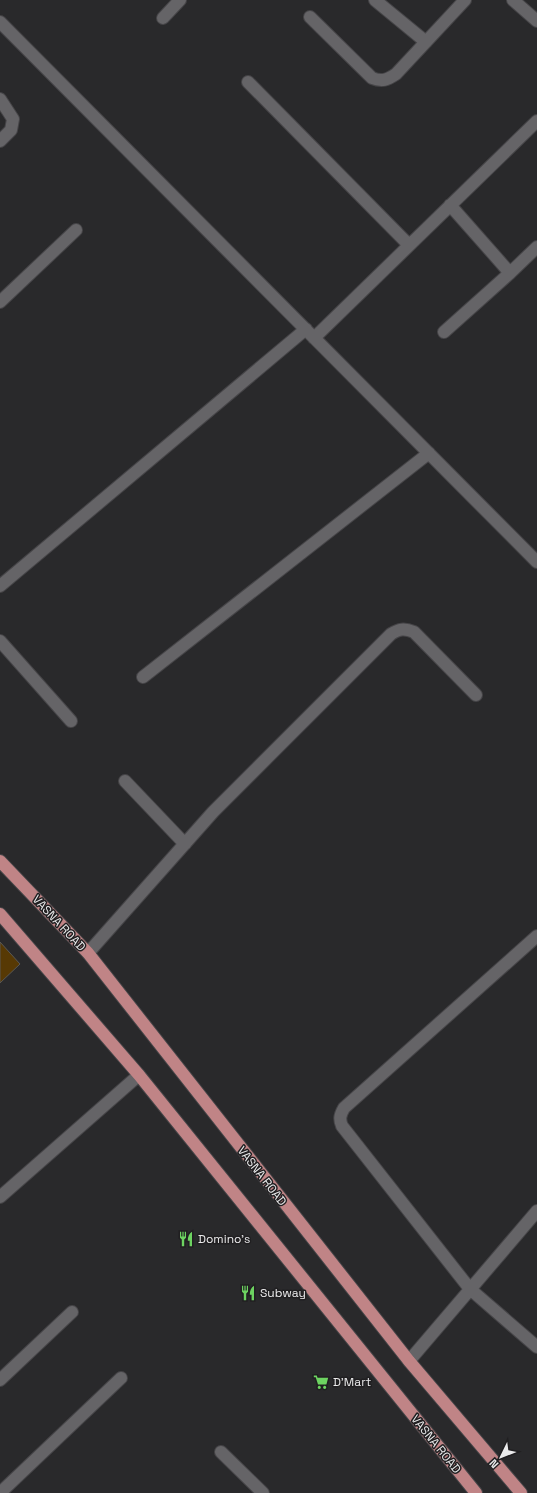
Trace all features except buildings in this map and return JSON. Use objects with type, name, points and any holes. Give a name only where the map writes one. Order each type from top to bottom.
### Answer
[{"type":"main road","name":"VASNA ROAD","points":[[0,861],[88,953],[409,1361],[521,1493]]},
{"type":"main road","name":"VASNA ROAD","points":[[0,914],[139,1075],[476,1493]]},
{"type":"street","points":[[162,18],[180,0]]},
{"type":"street","points":[[375,0],[426,42]]},
{"type":"street","points":[[310,17],[372,78],[380,81],[388,80],[396,74],[465,0]]},
{"type":"street","points":[[513,0],[537,21]]},
{"type":"street","points":[[0,22],[537,562]]},
{"type":"street","points":[[248,82],[409,245]]},
{"type":"street","points":[[0,99],[13,119],[11,130],[0,141]]},
{"type":"street","points":[[0,586],[310,333],[409,245],[537,121]]},
{"type":"street","points":[[450,205],[510,273]]},
{"type":"street","points":[[0,302],[76,230]]},
{"type":"street","points":[[444,332],[537,247]]},
{"type":"street","points":[[143,677],[429,453]]},
{"type":"street","points":[[88,953],[213,812],[385,639],[398,629],[406,629],[414,632],[476,696]]},
{"type":"street","points":[[0,641],[71,721]]},
{"type":"street","points":[[125,781],[185,844]]},
{"type":"street","points":[[537,936],[344,1108],[340,1114],[339,1120],[342,1126],[470,1289],[537,1346]]},
{"type":"street","points":[[0,1197],[139,1075]]},
{"type":"street","points":[[409,1361],[537,1211]]},
{"type":"street","points":[[0,1380],[72,1312]]},
{"type":"street","points":[[1,1492],[121,1378]]},
{"type":"street","points":[[221,1452],[263,1493]]},
{"type":"place","name":"Domino's","points":[[186,1239]]},
{"type":"place","name":"Subway","points":[[248,1293]]},
{"type":"place","name":"D'Mart","points":[[321,1382]]}]
